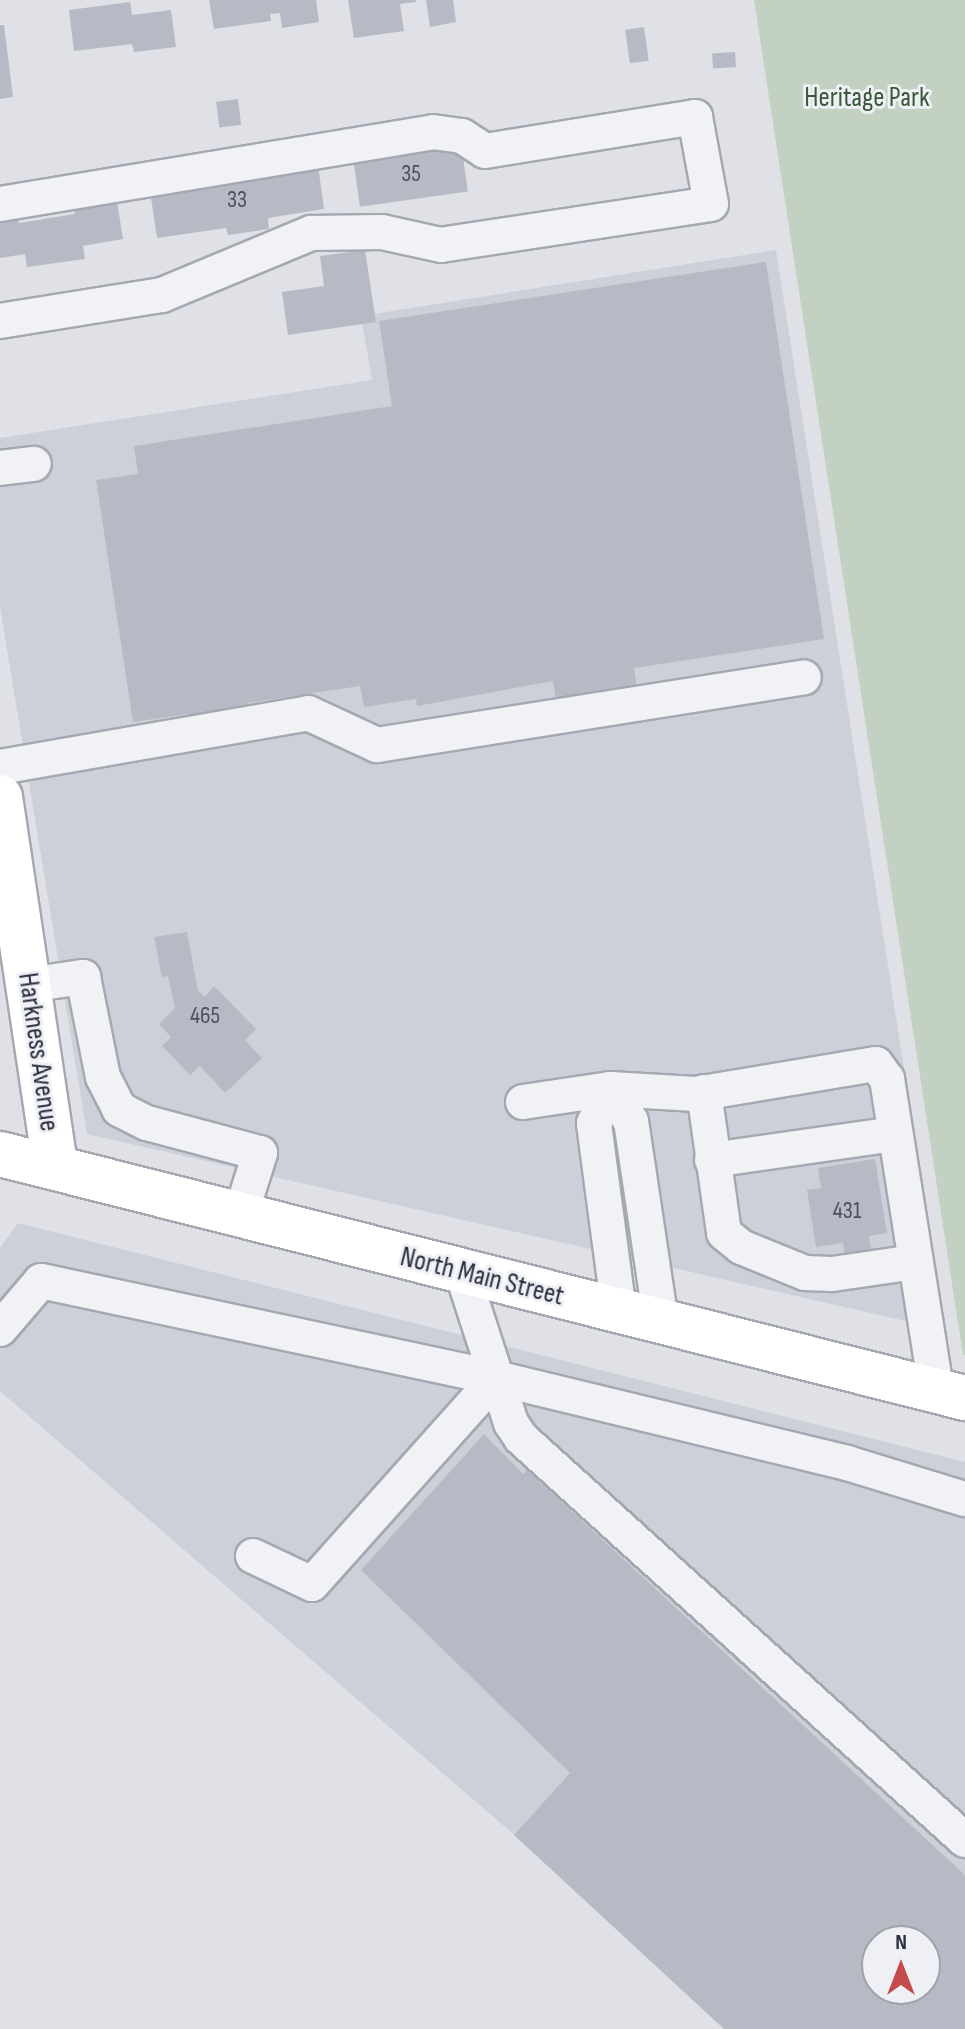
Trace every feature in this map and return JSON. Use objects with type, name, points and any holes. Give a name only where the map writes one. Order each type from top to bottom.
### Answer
[{"type":"main road","name":"Harkness Avenue","points":[[0,797],[8,909],[28,985],[55,1165]]},
{"type":"main road","name":"North Main Street","points":[[0,1154],[55,1165],[240,1217],[951,1394]]},
{"type":"lane","points":[[0,204],[433,132],[462,136],[485,151],[695,117],[711,204],[441,245],[382,232],[311,233],[162,295],[0,321]]},
{"type":"lane","points":[[0,468],[34,464]]},
{"type":"lane","points":[[0,767],[308,713],[377,745],[804,677]]},
{"type":"lane","points":[[28,985],[83,977],[103,1077],[119,1109],[147,1123],[260,1153],[240,1217]]},
{"type":"lane","points":[[523,1102],[610,1089],[704,1092],[876,1064],[887,1079],[914,1262],[951,1394]]},
{"type":"lane","points":[[610,1089],[594,1124],[619,1311]]},
{"type":"lane","points":[[610,1089],[631,1121],[661,1321]]},
{"type":"lane","points":[[704,1092],[724,1233],[741,1247],[805,1273],[832,1274],[914,1262]]},
{"type":"lane","points":[[712,1160],[895,1134]]},
{"type":"lane","points":[[462,1272],[496,1378],[521,1438],[965,1840]]},
{"type":"lane","points":[[0,1329],[41,1281],[496,1378],[847,1463],[965,1499]]},
{"type":"lane","points":[[253,1556],[312,1584],[496,1378]]},
{"type":"shaded area","points":[[776,250],[945,1330],[87,1134],[0,607],[0,438],[372,380],[361,316]]},
{"type":"shaded area","points":[[18,1223],[965,1462],[965,2029],[739,2029],[0,1391],[0,1248]]},
{"type":"green space","name":"Heritage Park","points":[[754,0],[965,0],[965,1355],[963,1355]]},
{"type":"building","points":[[209,0],[316,0],[319,22],[282,28],[280,13],[270,14],[271,21],[214,29]]},
{"type":"building","points":[[348,0],[416,2],[400,4],[404,31],[354,38]]},
{"type":"building","points":[[426,0],[453,0],[456,22],[430,27]]},
{"type":"building","points":[[130,2],[132,15],[171,10],[176,47],[134,52],[132,44],[74,51],[69,10]]},
{"type":"building","points":[[0,25],[4,25],[13,97],[0,99]]},
{"type":"building","points":[[644,27],[649,61],[630,63],[625,30]]},
{"type":"building","points":[[735,52],[736,67],[713,69],[712,54]]},
{"type":"building","points":[[238,99],[241,125],[219,127],[216,102]]},
{"type":"building","points":[[461,143],[468,192],[360,207],[353,158]]},
{"type":"building","points":[[318,165],[324,209],[268,218],[269,229],[228,235],[226,228],[157,238],[150,191]]},
{"type":"building","points":[[116,195],[123,239],[83,246],[85,259],[27,267],[25,254],[0,258],[0,214],[17,211],[19,223],[75,214],[73,201]]},
{"type":"building","points":[[365,250],[376,322],[288,335],[282,292],[324,286],[320,256]]},
{"type":"building","points":[[766,262],[824,639],[634,668],[637,688],[556,700],[553,681],[417,706],[416,699],[364,707],[360,686],[247,703],[248,714],[190,723],[188,714],[133,722],[96,480],[138,474],[134,446],[392,406],[379,321]]},
{"type":"building","points":[[187,932],[198,991],[205,997],[214,986],[256,1029],[245,1040],[262,1058],[225,1093],[200,1066],[190,1075],[162,1046],[171,1037],[159,1024],[175,1008],[168,976],[162,977],[154,937]]},
{"type":"building","points":[[875,1159],[887,1233],[869,1236],[872,1256],[845,1260],[843,1243],[816,1247],[807,1190],[821,1188],[818,1168]]},
{"type":"building","points":[[484,1434],[523,1474],[527,1470],[965,1875],[965,2029],[724,2029],[514,1835],[570,1773],[361,1570]]}]
